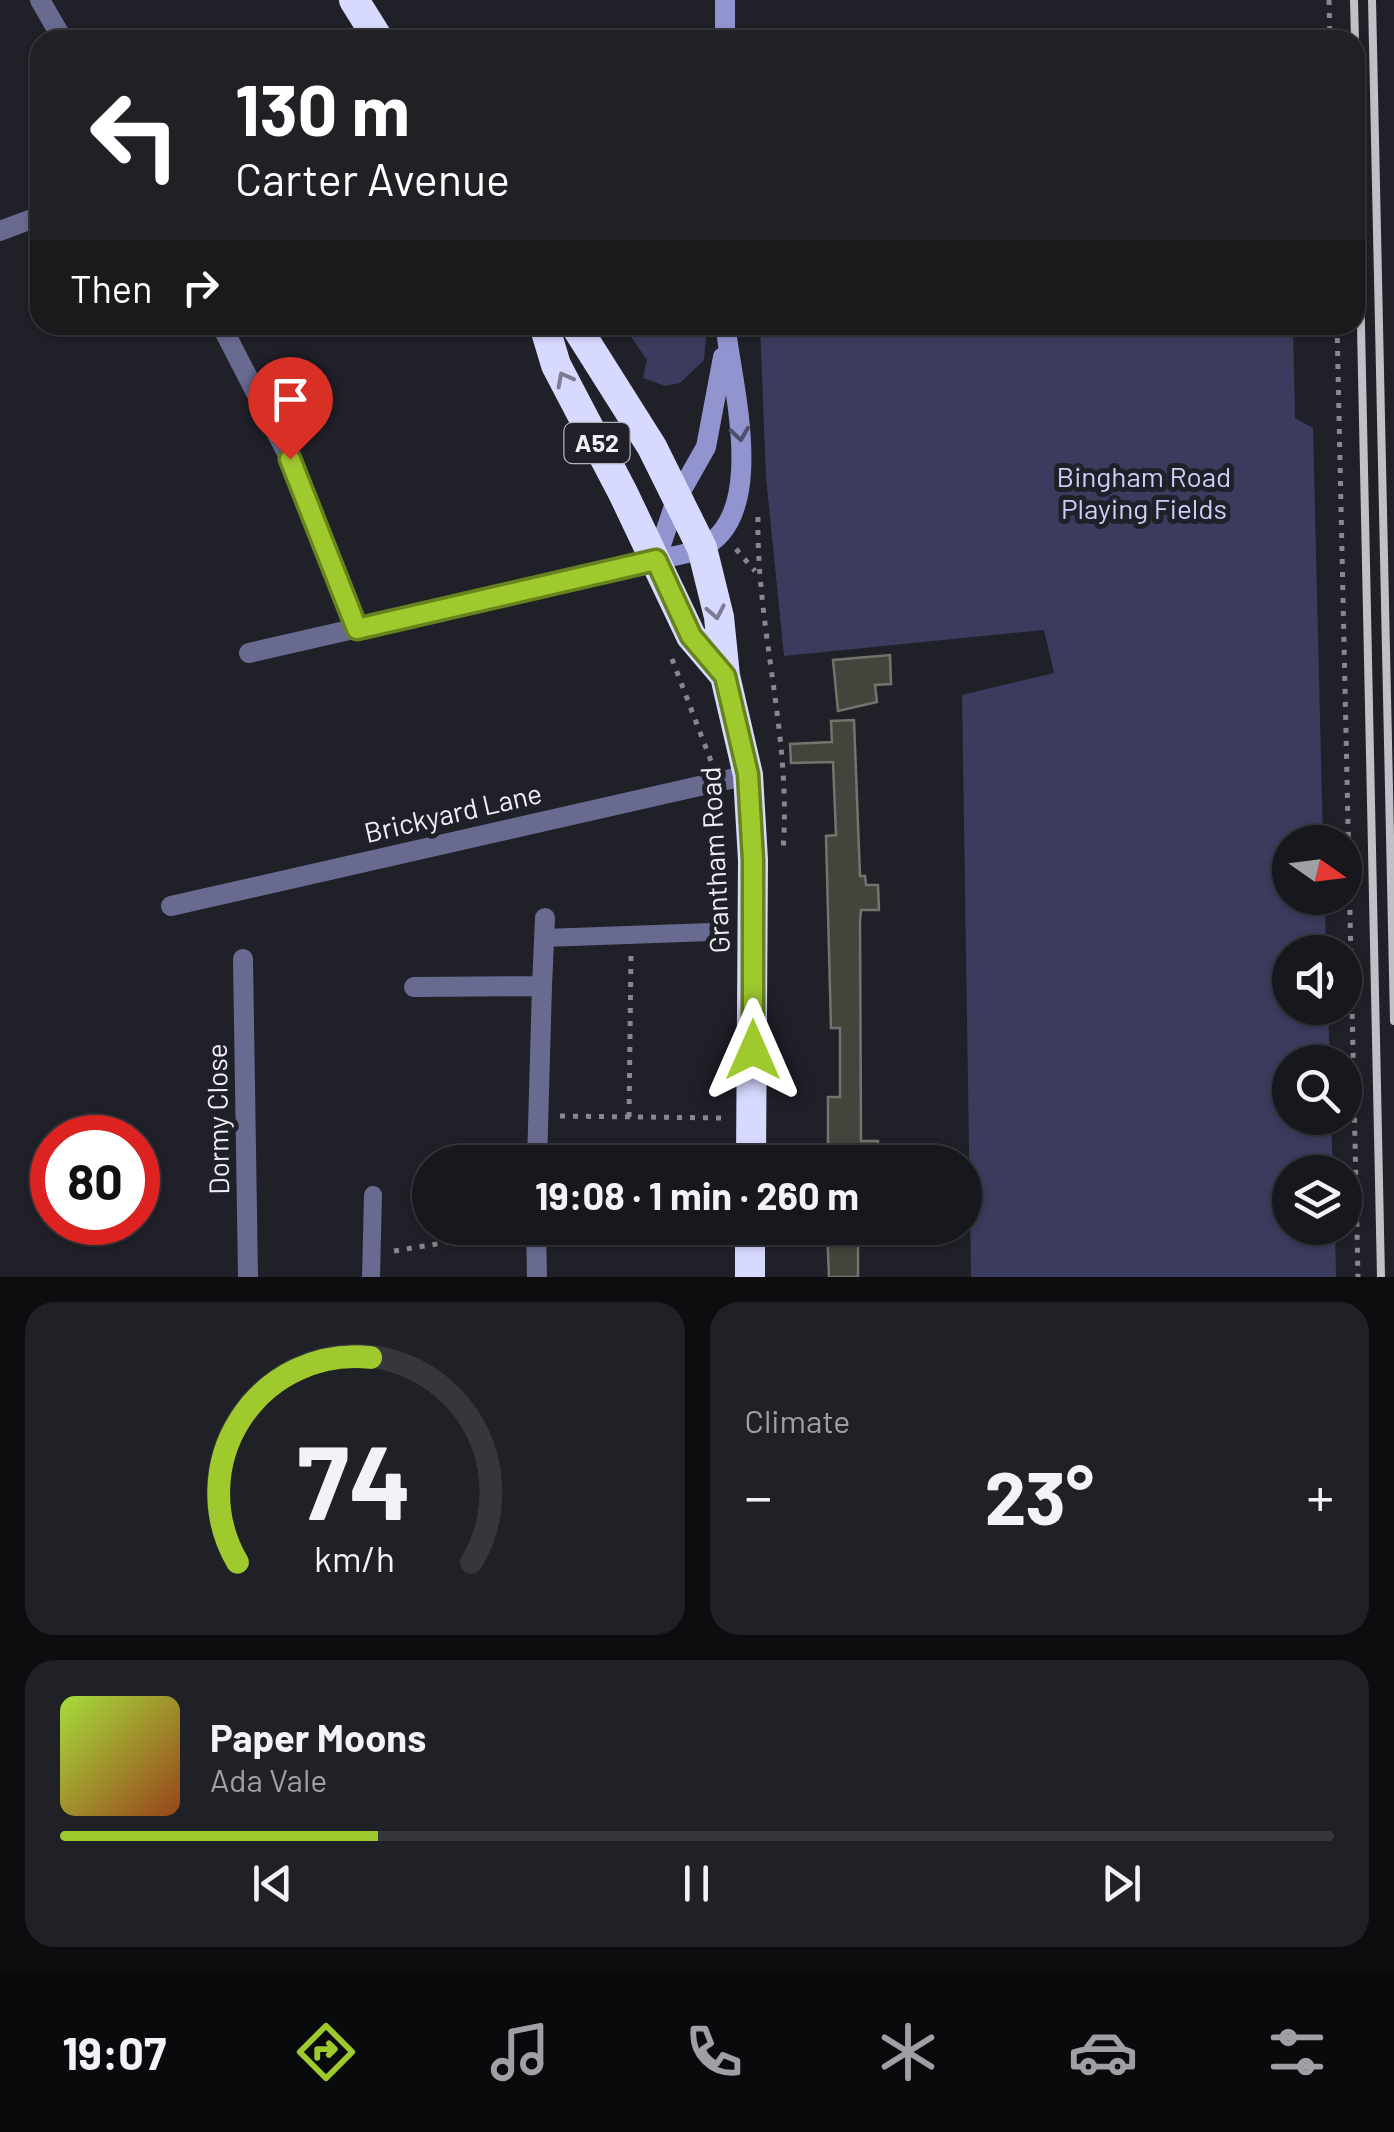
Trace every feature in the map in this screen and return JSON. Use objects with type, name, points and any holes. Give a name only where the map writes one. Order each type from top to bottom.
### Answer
[{"type":"highway","points":[[354,0],[373,30]]},
{"type":"highway","name":"Grantham Road","points":[[547,335],[556,365],[691,636],[725,676]]},
{"type":"highway","name":"Grantham Road","points":[[580,335],[641,429],[676,500],[712,540],[725,676],[748,774],[753,860],[751,1145]]},
{"type":"highway","points":[[750,1245],[750,1277]]},
{"type":"street","points":[[40,0],[57,30]]},
{"type":"street","points":[[725,0],[725,30]]},
{"type":"street","points":[[0,231],[30,220]]},
{"type":"street","points":[[226,335],[290,459],[357,629]]},
{"type":"street","points":[[656,560],[676,500],[706,447],[726,335]]},
{"type":"street","points":[[249,653],[656,560],[712,540],[741,490],[742,463],[727,335]]},
{"type":"street","name":"Brickyard Lane","points":[[171,906],[748,774]]},
{"type":"street","points":[[538,1145],[544,928]]},
{"type":"street","name":"Dormy Close","points":[[243,960],[248,1277]]},
{"type":"street","points":[[414,986],[542,986]]},
{"type":"street","points":[[536,1245],[536,1277]]},
{"type":"lane","points":[[544,928],[631,935],[710,932]]},
{"type":"lane","points":[[371,1277],[374,1196]]},
{"type":"path","points":[[1329,0],[1330,30]]},
{"type":"path","points":[[1337,335],[1358,1277]]},
{"type":"path","points":[[758,504],[757,574],[774,684],[785,825],[782,862]]},
{"type":"path","points":[[712,540],[757,574]]},
{"type":"path","points":[[670,656],[716,782]]},
{"type":"path","points":[[629,1117],[631,935]]},
{"type":"path","points":[[539,1115],[752,1118]]},
{"type":"path","points":[[372,1255],[433,1245]]},
{"type":"green space","points":[[630,335],[706,335],[704,360],[680,383],[665,386],[643,378],[647,360]]},
{"type":"green space","name":"Bingham Road Playing Fields","points":[[760,335],[1293,335],[1295,418],[1313,428],[1323,825],[1272,825],[1272,915],[1325,915],[1326,935],[1272,935],[1272,1025],[1329,1025],[1329,1045],[1272,1045],[1272,1135],[1332,1135],[1332,1155],[1272,1155],[1272,1245],[1335,1245],[1336,1277],[971,1277],[971,1245],[982,1245],[982,1145],[969,1145],[962,695],[1054,673],[1044,630],[784,656],[766,477]]},
{"type":"building","points":[[890,655],[891,684],[875,685],[877,702],[838,711],[833,660]]},
{"type":"building","points":[[854,720],[860,876],[865,876],[866,885],[878,885],[879,910],[861,910],[860,921],[861,1141],[878,1141],[878,1145],[828,1145],[828,1097],[840,1097],[840,1028],[831,1028],[826,836],[836,835],[833,762],[791,763],[790,744],[832,742],[831,721]]},
{"type":"building","points":[[828,1245],[858,1245],[858,1277],[829,1277]]},
{"type":"railway","points":[[1354,0],[1355,30]]},
{"type":"railway","points":[[1372,0],[1394,1021]]},
{"type":"railway","points":[[1361,335],[1381,1277]]},
{"type":"route","points":[[290,459],[357,629],[656,560],[691,636],[725,676],[748,774],[753,860],[753,1050]]}]
